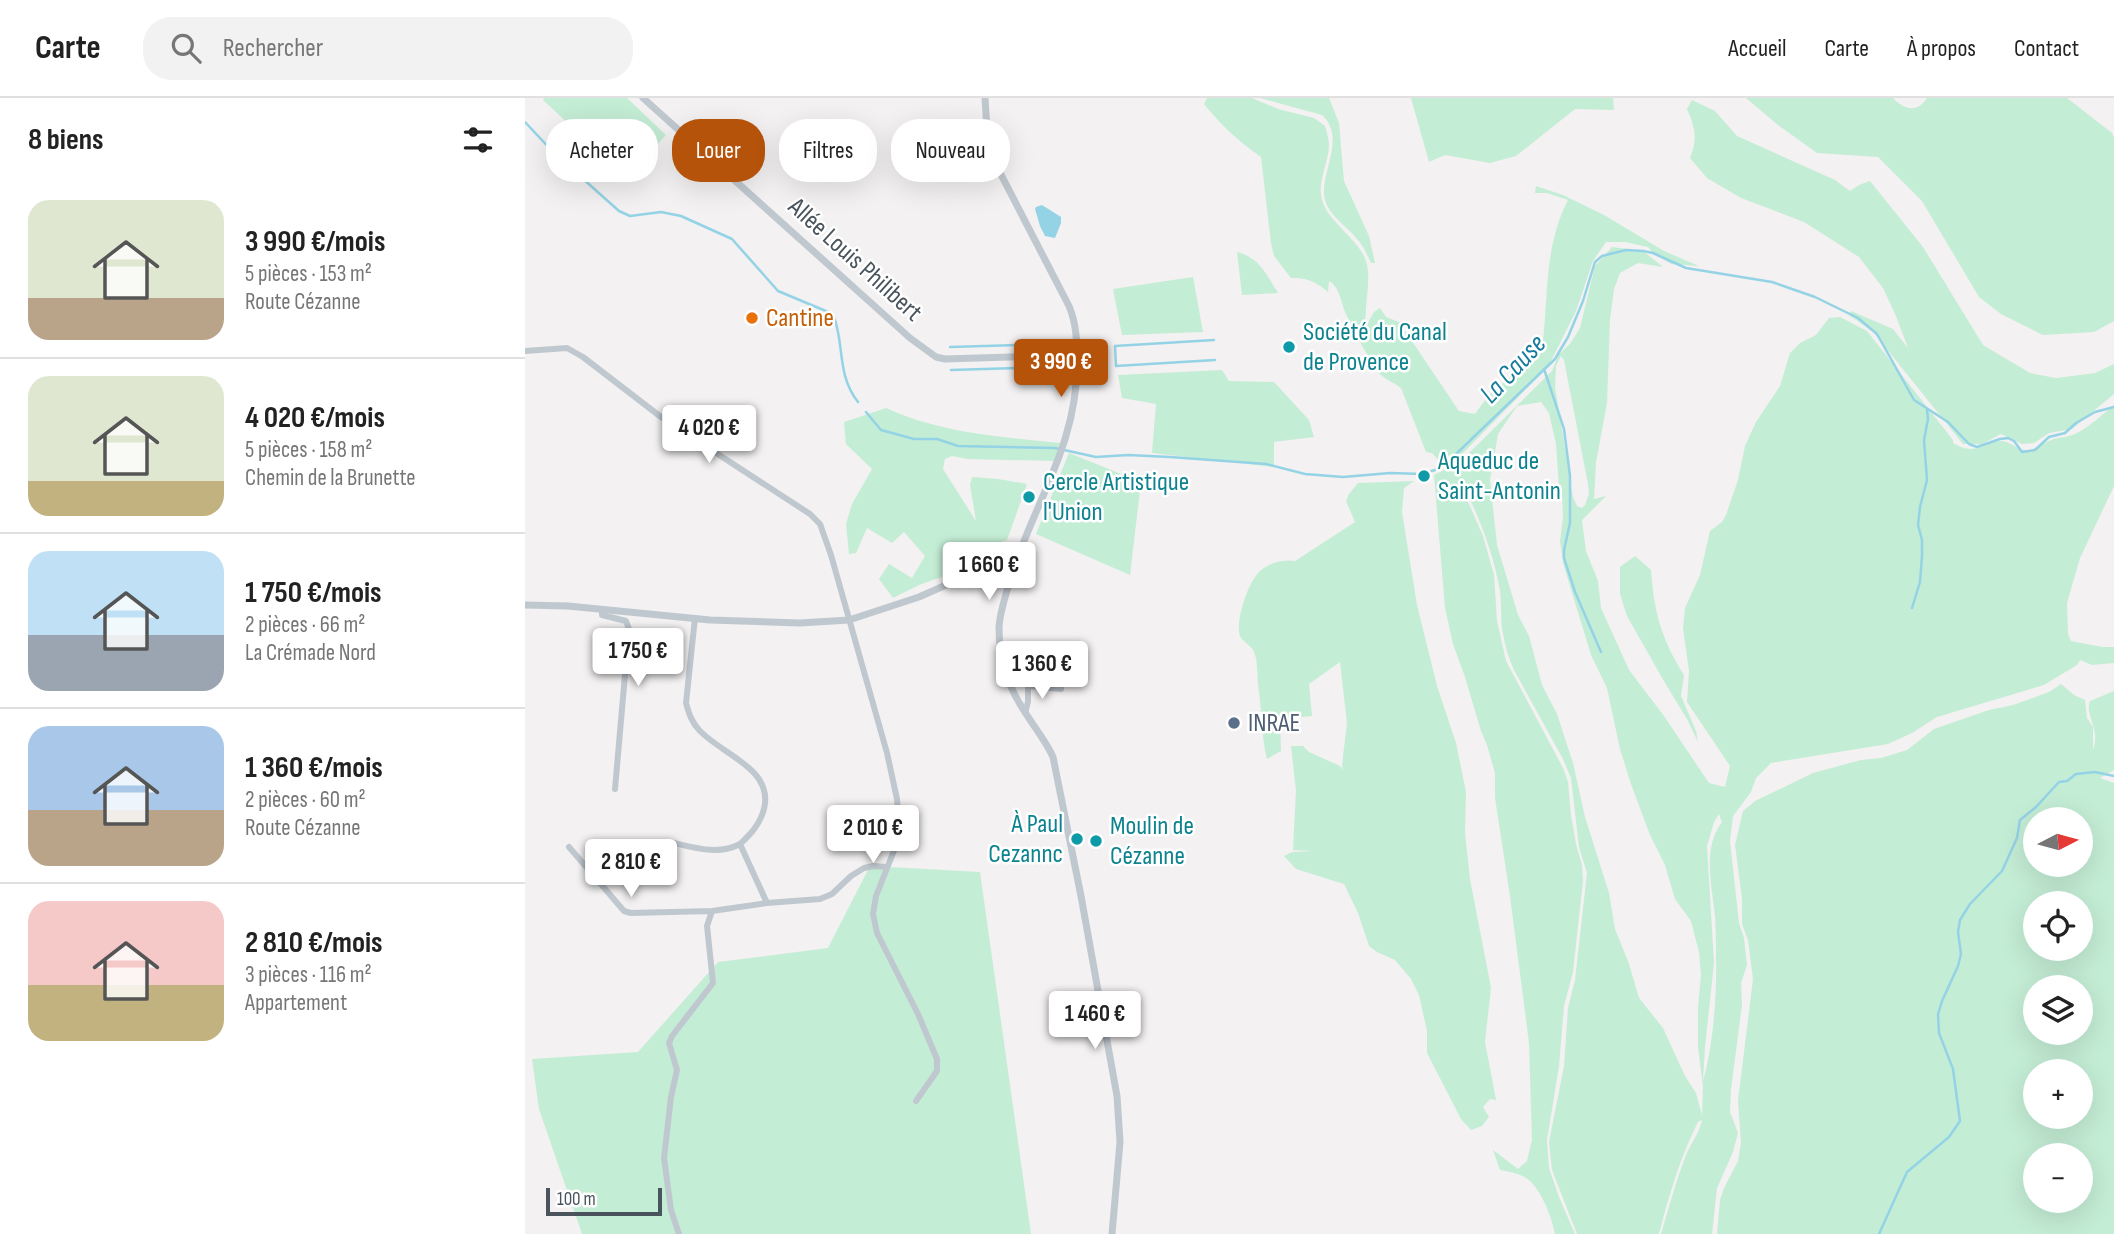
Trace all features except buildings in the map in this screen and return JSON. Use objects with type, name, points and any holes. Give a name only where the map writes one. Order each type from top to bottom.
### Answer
[{"type":"street","name":"Allée Louis Philibert","points":[[643,98],[911,338],[936,357],[945,359],[1077,355]]},
{"type":"street","points":[[985,98],[992,155],[1072,314],[1076,328],[1076,393],[1064,447],[1022,547],[1002,607],[999,628],[1008,681],[1025,713],[1050,750],[1055,764],[1081,896],[1117,1096],[1120,1142],[1112,1234]]},
{"type":"street","points":[[525,351],[568,348],[661,417],[810,514],[820,524],[890,764],[897,799],[898,835],[895,850],[876,896],[873,914],[877,933],[918,1014],[938,1063],[937,1071],[916,1101]]},
{"type":"street","points":[[525,605],[711,620],[849,620],[919,597],[998,562],[1022,547]]},
{"type":"street","points":[[602,610],[602,615],[626,621],[629,629],[615,789]]},
{"type":"street","points":[[669,842],[716,850],[733,848],[750,836],[762,816],[765,791],[754,772],[705,735],[689,716],[686,697],[695,618]]},
{"type":"street","points":[[1025,713],[1028,687],[1061,689]]},
{"type":"street","points":[[740,844],[767,903]]},
{"type":"street","points":[[569,847],[624,911],[631,913],[712,911],[827,897],[864,868],[887,867]]},
{"type":"street","points":[[679,1234],[671,1210],[664,1158],[677,1070],[669,1043],[713,983],[707,926],[712,911]]},
{"type":"green space","points":[[627,98],[649,119],[563,119],[543,100]]},
{"type":"green space","points":[[1207,98],[1252,98],[1278,109],[1314,118],[1325,126],[1329,147],[1321,187],[1322,200],[1329,214],[1360,249],[1367,264],[1366,326],[1374,312],[1380,308],[1386,317],[1399,322],[1459,411],[1475,414],[1488,396],[1542,349],[1548,273],[1554,237],[1568,200],[1547,193],[1535,193],[1536,186],[1563,195],[1604,215],[1664,251],[1699,266],[1671,264],[1648,247],[1625,242],[1606,242],[1593,261],[1576,311],[1548,367],[1456,460],[1441,463],[1432,453],[1426,452],[1401,388],[1382,376],[1368,356],[1346,314],[1336,287],[1329,281],[1328,292],[1311,281],[1291,278],[1274,256],[1261,157],[1218,120],[1204,104]]},
{"type":"green space","points":[[1260,98],[1329,98],[1339,123],[1344,181],[1369,236],[1375,263],[1371,263],[1359,241],[1332,214],[1326,202],[1324,185],[1333,143],[1329,124],[1322,115]]},
{"type":"green space","points":[[1411,98],[1613,98],[1614,110],[1575,109],[1516,156],[1490,163],[1445,155],[1429,162]]},
{"type":"green space","points":[[1746,98],[1893,98],[1906,107],[1915,108],[1927,98],[2067,98],[2112,133],[2114,138],[2114,321],[2094,332],[2043,335],[2001,314],[1979,297],[1922,201],[1878,157],[1817,153]]},
{"type":"green space","points":[[1692,100],[1715,111],[1737,136],[1835,180],[1850,191],[1870,181],[1923,247],[1983,345],[2030,373],[2056,378],[2095,373],[2114,364],[2114,394],[2072,429],[2049,433],[2034,443],[2022,444],[2001,434],[1982,444],[1963,444],[1873,332],[1849,315],[1851,311],[1893,329],[1908,348],[1883,288],[1859,257],[1804,222],[1741,198],[1707,178],[1690,158],[1695,133],[1687,109]]},
{"type":"green space","points":[[658,127],[666,135],[658,144]]},
{"type":"green space","points":[[1612,247],[1643,251],[1663,267],[1638,263],[1620,273],[1614,289],[1610,319],[1607,403],[1596,462],[1594,499],[1606,496],[1582,520],[1586,551],[1598,581],[1601,608],[1629,670],[1709,783],[1725,787],[1730,766],[1687,702],[1689,671],[1683,628],[1685,608],[1700,575],[1710,531],[1722,522],[1726,515],[1738,480],[1745,446],[1756,422],[1780,386],[1790,353],[1800,343],[1816,335],[1829,318],[1840,317],[1867,331],[1953,443],[1967,449],[2003,441],[2024,450],[2031,449],[2075,434],[2114,405],[2114,486],[2080,558],[2067,603],[2068,634],[2071,641],[2114,647],[2114,663],[2092,665],[2080,660],[2077,665],[2044,685],[1937,717],[1888,744],[1771,763],[1756,778],[1751,792],[1733,816],[1730,841],[1739,923],[1744,938],[1747,965],[1741,983],[1742,1005],[1731,1089],[1730,1112],[1738,1133],[1733,1152],[1717,1188],[1712,1234],[1661,1234],[1682,1165],[1702,1120],[1698,1122],[1680,1163],[1659,1234],[1577,1234],[1552,1170],[1549,1142],[1564,1066],[1568,1008],[1575,980],[1587,873],[1579,847],[1571,778],[1510,661],[1502,629],[1500,591],[1494,565],[1482,526],[1465,489],[1494,575],[1497,621],[1506,661],[1563,768],[1568,782],[1571,815],[1582,865],[1583,881],[1573,972],[1564,1006],[1559,1066],[1547,1140],[1549,1168],[1575,1234],[1555,1234],[1546,1206],[1535,1187],[1525,1177],[1500,1170],[1493,1150],[1518,1169],[1527,1161],[1532,1140],[1529,1043],[1495,798],[1495,773],[1453,644],[1445,608],[1434,475],[1460,462],[1552,371],[1559,354],[1570,344],[1580,328],[1595,266]],"holes":[[[1561,356],[1564,360],[1588,484],[1589,494],[1582,508],[1577,506],[1573,497],[1555,387],[1556,366]],[[1541,402],[1549,413],[1556,444],[1562,496],[1560,541],[1563,563],[1591,655],[1607,688],[1620,749],[1631,784],[1650,835],[1665,865],[1675,899],[1691,921],[1699,952],[1701,975],[1698,1047],[1703,1087],[1702,1115],[1696,1093],[1685,1076],[1663,1028],[1639,998],[1615,929],[1609,893],[1585,817],[1573,763],[1557,714],[1542,685],[1529,636],[1518,615],[1497,545],[1490,480],[1498,434],[1517,406]],[[1719,814],[1722,822],[1716,832],[1710,855],[1716,927],[1715,1004],[1712,1037],[1703,1081],[1714,963],[1707,846]]]},
{"type":"green space","points":[[1237,252],[1257,263],[1278,293],[1242,295]]},
{"type":"green space","points":[[1193,277],[1203,332],[1122,335],[1113,289]]},
{"type":"green space","points":[[1222,370],[1229,381],[1274,382],[1309,420],[1314,437],[1274,442],[1274,467],[1152,453],[1156,404],[1122,398],[1118,375]]},
{"type":"green space","points":[[886,408],[949,428],[1060,443],[1055,461],[968,459],[952,456],[945,459],[943,469],[976,521],[970,485],[972,477],[1027,484],[1007,540],[990,546],[975,565],[919,585],[893,598],[879,579],[889,564],[912,578],[925,556],[904,532],[892,543],[867,528],[856,553],[849,554],[846,524],[852,504],[872,469],[846,444],[844,422]]},
{"type":"green space","points":[[1069,453],[1141,482],[1130,575],[1036,534]]},
{"type":"green space","points":[[1414,481],[1404,488],[1402,512],[1417,605],[1437,686],[1456,743],[1466,792],[1465,833],[1470,879],[1491,988],[1485,1042],[1496,1100],[1490,1099],[1483,1107],[1489,1117],[1482,1126],[1471,1130],[1461,1119],[1427,1053],[1427,1031],[1419,995],[1411,979],[1395,960],[1369,946],[1358,913],[1344,884],[1296,869],[1284,856],[1292,852],[1313,851],[1293,850],[1296,791],[1291,746],[1303,746],[1343,770],[1347,723],[1340,662],[1309,684],[1312,716],[1280,719],[1281,751],[1267,759],[1256,660],[1253,650],[1240,636],[1239,629],[1244,602],[1255,576],[1260,571],[1276,562],[1295,561],[1355,522],[1346,501],[1358,483]]},
{"type":"green space","points":[[1635,556],[1651,570],[1660,624],[1684,675],[1681,696],[1698,742],[1627,616],[1620,594],[1620,567]]},
{"type":"green space","points":[[2061,684],[2085,700],[2087,718],[2093,727],[2093,750],[2095,735],[2094,729],[2089,711],[2090,701],[2114,691],[2114,770],[2100,778],[2114,783],[2114,1234],[1717,1234],[1720,1200],[1738,1161],[1741,1143],[1738,1101],[1753,979],[1748,940],[1742,924],[1742,898],[1735,845],[1743,811],[1755,801],[1813,773],[1907,750],[1934,729],[1989,710],[2013,705],[2049,692]]},
{"type":"green space","points":[[870,866],[980,872],[1031,1234],[582,1234],[539,1109],[532,1059],[638,1052],[718,962],[828,948]]},
{"type":"water","points":[[1042,205],[1061,217],[1055,238],[1045,236],[1040,226],[1035,209]]},
{"type":"waterway","name":"La Cause","points":[[525,122],[554,153],[619,211],[630,216],[661,212],[681,216],[732,239],[778,291],[833,314],[847,381],[858,402]]},
{"type":"waterway","name":"La Cause","points":[[866,412],[881,430],[914,439],[937,439],[958,446],[1055,448],[1096,457],[1128,455],[1266,464],[1305,474],[1343,477],[1390,473],[1422,474],[1435,470],[1456,454],[1555,359],[1568,337],[1583,301],[1595,262],[1602,256],[1626,250],[1653,253],[1686,268],[1772,282],[1815,297],[1858,318],[1877,334],[1914,400],[1948,422],[1969,444],[1977,447],[2008,438],[2014,441],[2022,452],[2035,450],[2049,437],[2065,433],[2095,412],[2114,407]]},
{"type":"waterway","points":[[1214,340],[1115,346],[1116,366],[1215,360]]},
{"type":"waterway","points":[[950,347],[1055,344]]},
{"type":"waterway","points":[[951,370],[1055,367]]},
{"type":"waterway","points":[[1544,369],[1564,429],[1570,476],[1570,523],[1564,558],[1575,592],[1601,652]]},
{"type":"waterway","points":[[1912,608],[1920,582],[1922,556],[1918,525],[1927,480],[1924,440],[1927,410]]},
{"type":"waterway","points":[[1879,1234],[1907,1172],[1949,1137],[1960,1121],[1953,1069],[1939,1033],[1938,1014],[1961,954],[1958,932],[1960,920],[1970,904],[2002,871],[2017,838],[2020,820],[2059,782],[2067,781],[2076,774],[2095,772],[2114,776]]},
{"type":"place","name":"Cantine","points":[[752,318]]},
{"type":"place","name":"Société du Canal de Provence","points":[[1289,347]]},
{"type":"place","name":"Aqueduc de Saint-Antonin","points":[[1424,476]]},
{"type":"place","name":"Cercle Artistique l'Union","points":[[1029,497]]},
{"type":"place","name":"INRAE","points":[[1234,723]]},
{"type":"place","name":"À Paul Cezannc","points":[[1077,839]]},
{"type":"place","name":"Moulin de Cézanne","points":[[1096,841]]}]
